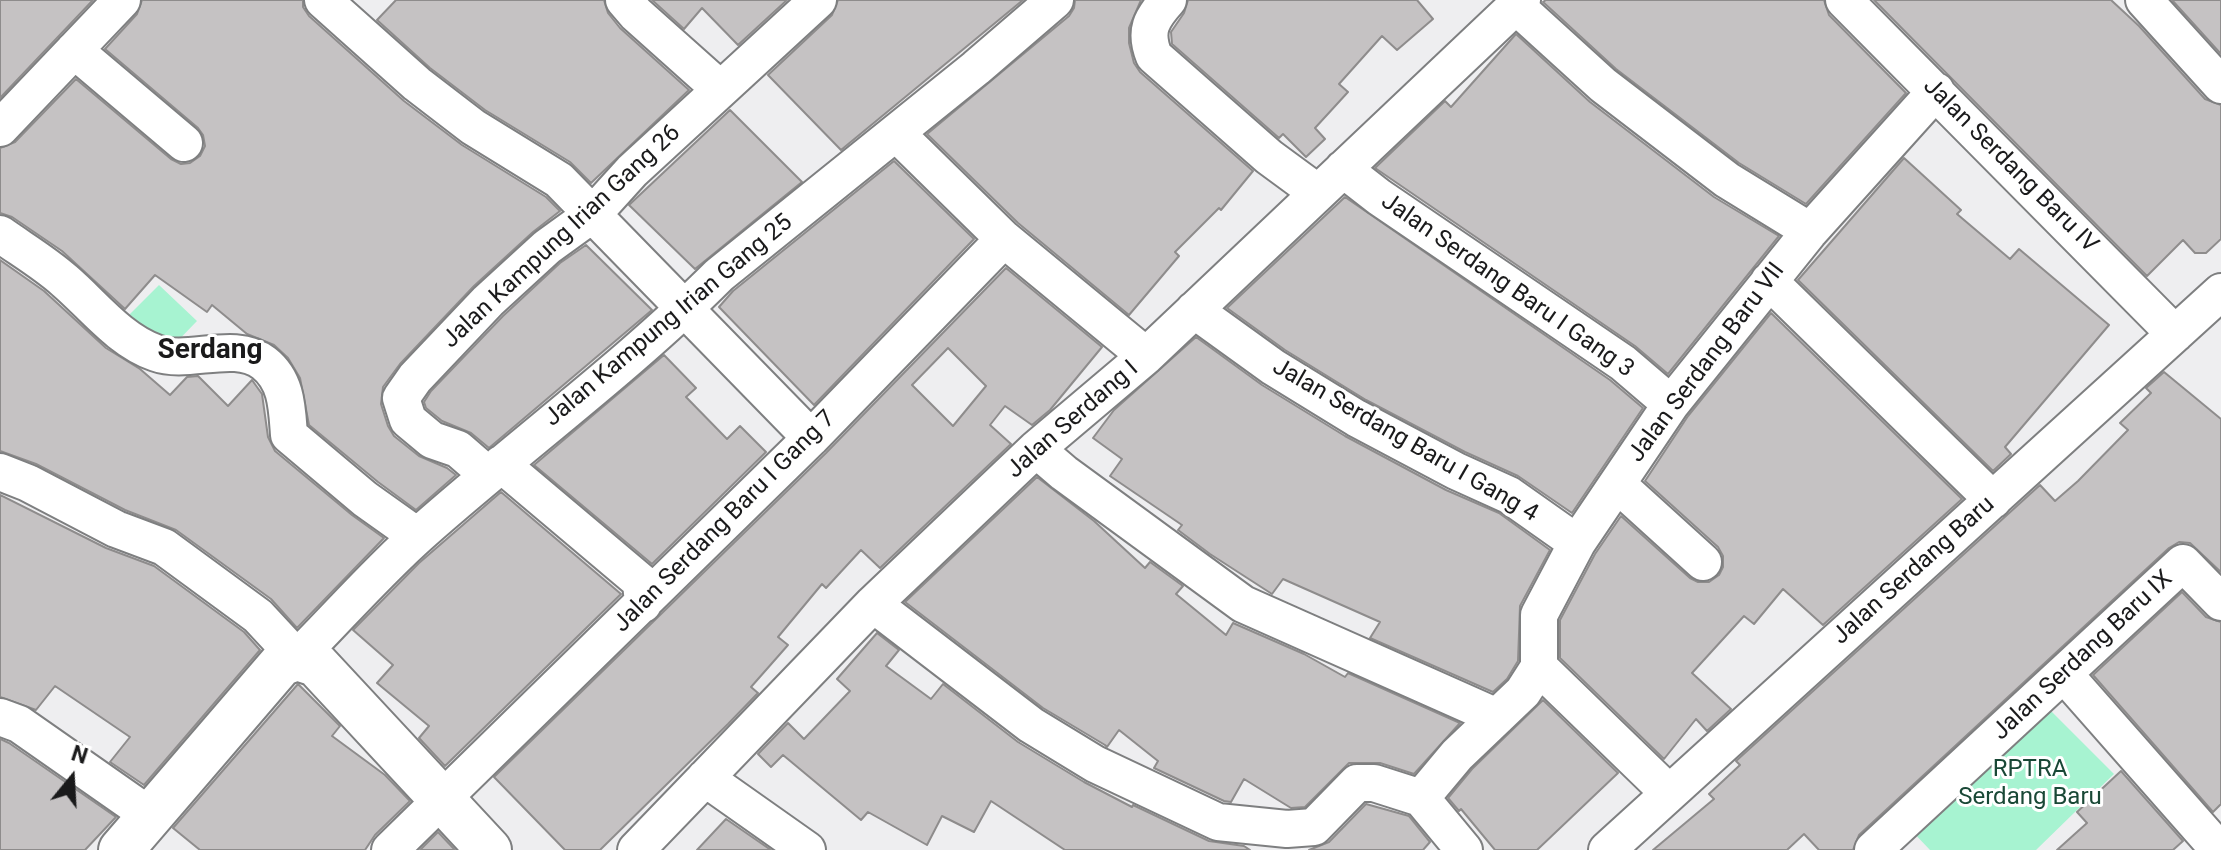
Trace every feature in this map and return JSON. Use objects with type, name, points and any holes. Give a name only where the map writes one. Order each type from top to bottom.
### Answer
[{"type":"street","points":[[323,0],[417,84],[473,127],[559,180],[811,438]]},
{"type":"street","points":[[624,0],[720,89]]},
{"type":"street","name":"Jalan Kampung Irian Gang 26","points":[[494,469],[458,449],[432,440],[408,420],[401,398],[415,378],[488,301],[547,247],[594,213],[632,171],[818,0]]},
{"type":"street","name":"Jalan Kampung Irian Gang 25","points":[[297,658],[417,536],[494,469],[685,308],[719,275],[1055,0]]},
{"type":"street","name":"Jalan Serdang Baru I Gang 3","points":[[1168,0],[1151,19],[1147,39],[1154,56],[1269,157],[1379,197],[1623,363],[1671,404]]},
{"type":"street","name":"Jalan Serdang Baru IV","points":[[1844,0],[2175,334]]},
{"type":"street","points":[[2144,0],[2221,85]]},
{"type":"street","points":[[1519,3],[1616,95],[1727,180],[1810,231]]},
{"type":"street","name":"Jalan Serdang I","points":[[636,850],[873,604],[1036,449],[1146,356],[1519,3]]},
{"type":"street","points":[[0,128],[74,50],[102,6]]},
{"type":"street","points":[[74,50],[184,143]]},
{"type":"street","name":"Jalan Serdang Baru VII","points":[[1539,667],[1539,615],[1577,543],[1671,404],[1810,231],[1936,91]]},
{"type":"street","points":[[896,133],[1004,239],[1146,356]]},
{"type":"street","points":[[0,234],[63,279],[124,335],[155,353],[182,357],[246,354],[263,363],[283,385],[289,435],[365,499],[417,536]]},
{"type":"street","name":"Jalan Serdang Baru I Gang 7","points":[[390,850],[811,438],[1004,239]]},
{"type":"street","points":[[1769,281],[1993,500]]},
{"type":"street","name":"Jalan Serdang Baru","points":[[1607,850],[2219,296]]},
{"type":"street","name":"Jalan Serdang Baru I Gang 4","points":[[1194,310],[1273,367],[1356,418],[1509,495],[1577,543]]},
{"type":"street","points":[[1036,449],[1064,473],[1243,604],[1497,717]]},
{"type":"street","points":[[494,469],[641,582],[643,604]]},
{"type":"street","points":[[0,472],[28,483],[116,529],[164,547],[258,616],[297,658],[316,664],[489,850]]},
{"type":"street","points":[[1617,484],[1703,562]]},
{"type":"street","name":"Jalan Serdang Baru IX","points":[[1873,850],[2183,563],[2221,602]]},
{"type":"street","points":[[873,604],[1031,725],[1095,764],[1218,822],[1287,829],[1314,827],[1357,783],[1374,783],[1421,798],[1464,850]]},
{"type":"street","points":[[121,850],[281,664],[297,658]]},
{"type":"street","points":[[1421,798],[1457,755],[1523,692],[1539,667],[1669,793]]},
{"type":"street","points":[[2064,674],[2219,850]]},
{"type":"street","points":[[0,717],[19,724],[152,817]]},
{"type":"street","points":[[705,778],[807,850]]},
{"type":"green space","points":[[159,285],[197,321],[166,353],[128,316]]},
{"type":"green space","name":"RPTRA Serdang Baru","points":[[2040,700],[2114,774],[2036,850],[1930,850],[1909,828]]},
{"type":"building","points":[[0,0],[93,0],[0,98]]},
{"type":"building","points":[[142,0],[303,0],[303,7],[309,16],[404,101],[462,145],[546,197],[560,211],[474,286],[400,364],[383,387],[381,404],[394,436],[419,456],[456,475],[416,510],[309,425],[300,378],[288,358],[274,345],[247,334],[212,305],[207,312],[155,275],[125,309],[62,251],[12,217],[0,213],[0,148],[15,142],[76,79],[171,159],[181,164],[190,163],[200,156],[205,146],[198,128],[105,49],[137,14]]},
{"type":"building","points":[[396,0],[604,0],[608,13],[620,28],[689,90],[591,183],[570,162],[485,110],[430,68],[377,20]]},
{"type":"building","points":[[652,0],[787,0],[738,45],[702,8],[684,29]]},
{"type":"building","points":[[838,0],[1023,0],[841,150],[768,75],[832,15]]},
{"type":"building","points":[[1075,0],[1141,0],[1129,28],[1134,63],[1140,72],[1253,171],[1221,210],[1219,208],[1175,252],[1179,256],[1129,315],[1018,223],[927,134],[1069,16]]},
{"type":"building","points":[[1188,0],[1417,0],[1433,19],[1397,50],[1382,36],[1339,84],[1348,92],[1315,128],[1325,139],[1306,157],[1283,134],[1279,138],[1172,44],[1171,32],[1184,13]]},
{"type":"building","points":[[1824,0],[1829,15],[1906,93],[1806,204],[1739,163],[1616,69],[1543,2]]},
{"type":"building","points":[[1874,0],[2111,0],[2139,26],[2205,99],[2221,105],[2221,239],[2206,253],[2195,253],[2183,240],[2147,276]]},
{"type":"building","points":[[2172,0],[2221,0],[2221,54]]},
{"type":"building","points":[[1516,34],[1590,102],[1714,197],[1779,236],[1668,374],[1635,346],[1375,168],[1445,101],[1451,107]]},
{"type":"building","points":[[730,110],[802,182],[695,269],[629,205]]},
{"type":"building","points":[[1904,158],[1961,210],[1957,214],[2010,259],[2019,249],[2109,325],[2005,447],[2011,454],[1993,471],[1798,280]]},
{"type":"building","points":[[894,161],[974,239],[814,405],[719,307],[733,291]]},
{"type":"building","points":[[1345,197],[1610,380],[1643,408],[1572,513],[1518,476],[1366,400],[1285,350],[1227,308]]},
{"type":"building","points":[[586,245],[652,310],[489,448],[471,433],[442,421],[426,408],[424,402],[431,391],[503,316],[560,263]]},
{"type":"building","points":[[0,260],[44,291],[106,348],[140,369],[170,395],[187,377],[198,376],[228,406],[252,380],[262,394],[268,437],[275,451],[384,538],[297,628],[271,599],[176,530],[125,510],[36,464],[0,451]]},
{"type":"building","points":[[1006,268],[1102,347],[1050,410],[1032,425],[1005,406],[990,425],[1011,444],[880,568],[861,550],[826,588],[822,584],[778,637],[788,645],[751,687],[758,693],[600,850],[565,850],[494,777],[826,453]],"holes":[[[948,348],[986,386],[953,426],[912,385]]]},
{"type":"building","points":[[1771,313],[1962,499],[1823,625],[1783,589],[1754,624],[1744,616],[1692,673],[1731,709],[1707,731],[1696,719],[1664,759],[1560,658],[1560,620],[1595,554],[1621,516],[1690,578],[1709,582],[1719,575],[1723,556],[1718,547],[1645,481],[1688,416]]},
{"type":"building","points":[[1196,337],[1262,385],[1345,436],[1446,490],[1499,513],[1550,550],[1520,606],[1518,661],[1507,679],[1493,692],[1370,638],[1380,622],[1283,579],[1272,594],[1210,554],[1178,530],[1182,525],[1110,476],[1122,459],[1093,438],[1114,410]]},
{"type":"building","points":[[664,355],[696,388],[686,397],[727,439],[740,426],[766,452],[652,564],[534,465]]},
{"type":"building","points":[[2164,372],[2221,419],[2221,572],[2190,543],[2179,542],[2169,548],[1859,835],[1853,850],[1819,850],[1804,834],[1787,850],[1653,850],[1714,799],[1709,794],[1740,765],[1736,761],[2040,485],[2055,501],[2078,481],[2128,430],[2120,423],[2151,393],[2146,388]]},
{"type":"building","points":[[1037,477],[1094,521],[1145,568],[1150,562],[1183,586],[1176,594],[1226,635],[1233,623],[1304,654],[1345,677],[1348,673],[1460,723],[1414,774],[1380,763],[1349,763],[1305,807],[1291,808],[1244,779],[1231,802],[1224,801],[1154,768],[1158,761],[1119,730],[1107,747],[1043,708],[905,602]]},
{"type":"building","points":[[501,492],[621,594],[445,766],[419,738],[429,726],[377,683],[393,665],[353,630],[419,563]]},
{"type":"building","points":[[0,495],[106,548],[154,566],[244,632],[260,650],[144,785],[110,762],[130,737],[55,686],[36,710],[0,697]]},
{"type":"building","points":[[2182,592],[2206,617],[2221,622],[2221,804],[2213,812],[2093,675]]},
{"type":"building","points":[[877,633],[899,650],[886,666],[931,699],[943,684],[1018,742],[1084,782],[1209,841],[1244,846],[1250,850],[1065,850],[991,801],[974,832],[942,816],[927,845],[868,812],[861,820],[783,755],[771,767],[758,754],[788,723],[804,739],[850,691],[837,679]]},
{"type":"building","points":[[298,684],[340,726],[332,736],[385,775],[410,801],[375,835],[365,850],[200,850],[173,828]]},
{"type":"building","points":[[1543,700],[1618,773],[1537,850],[1495,850],[1448,798],[1472,769]]},
{"type":"building","points":[[0,739],[116,817],[85,850],[0,850]]},
{"type":"building","points":[[2121,771],[2183,841],[2173,850],[2057,850],[2087,823],[2077,812]]},
{"type":"building","points":[[1366,804],[1409,816],[1430,842],[1423,850],[1309,850],[1329,842]]},
{"type":"building","points":[[726,819],[771,850],[697,850]]},
{"type":"building","points":[[438,832],[455,850],[420,850]]},
{"type":"district","name":"Serdang","points":[[210,351]]}]
